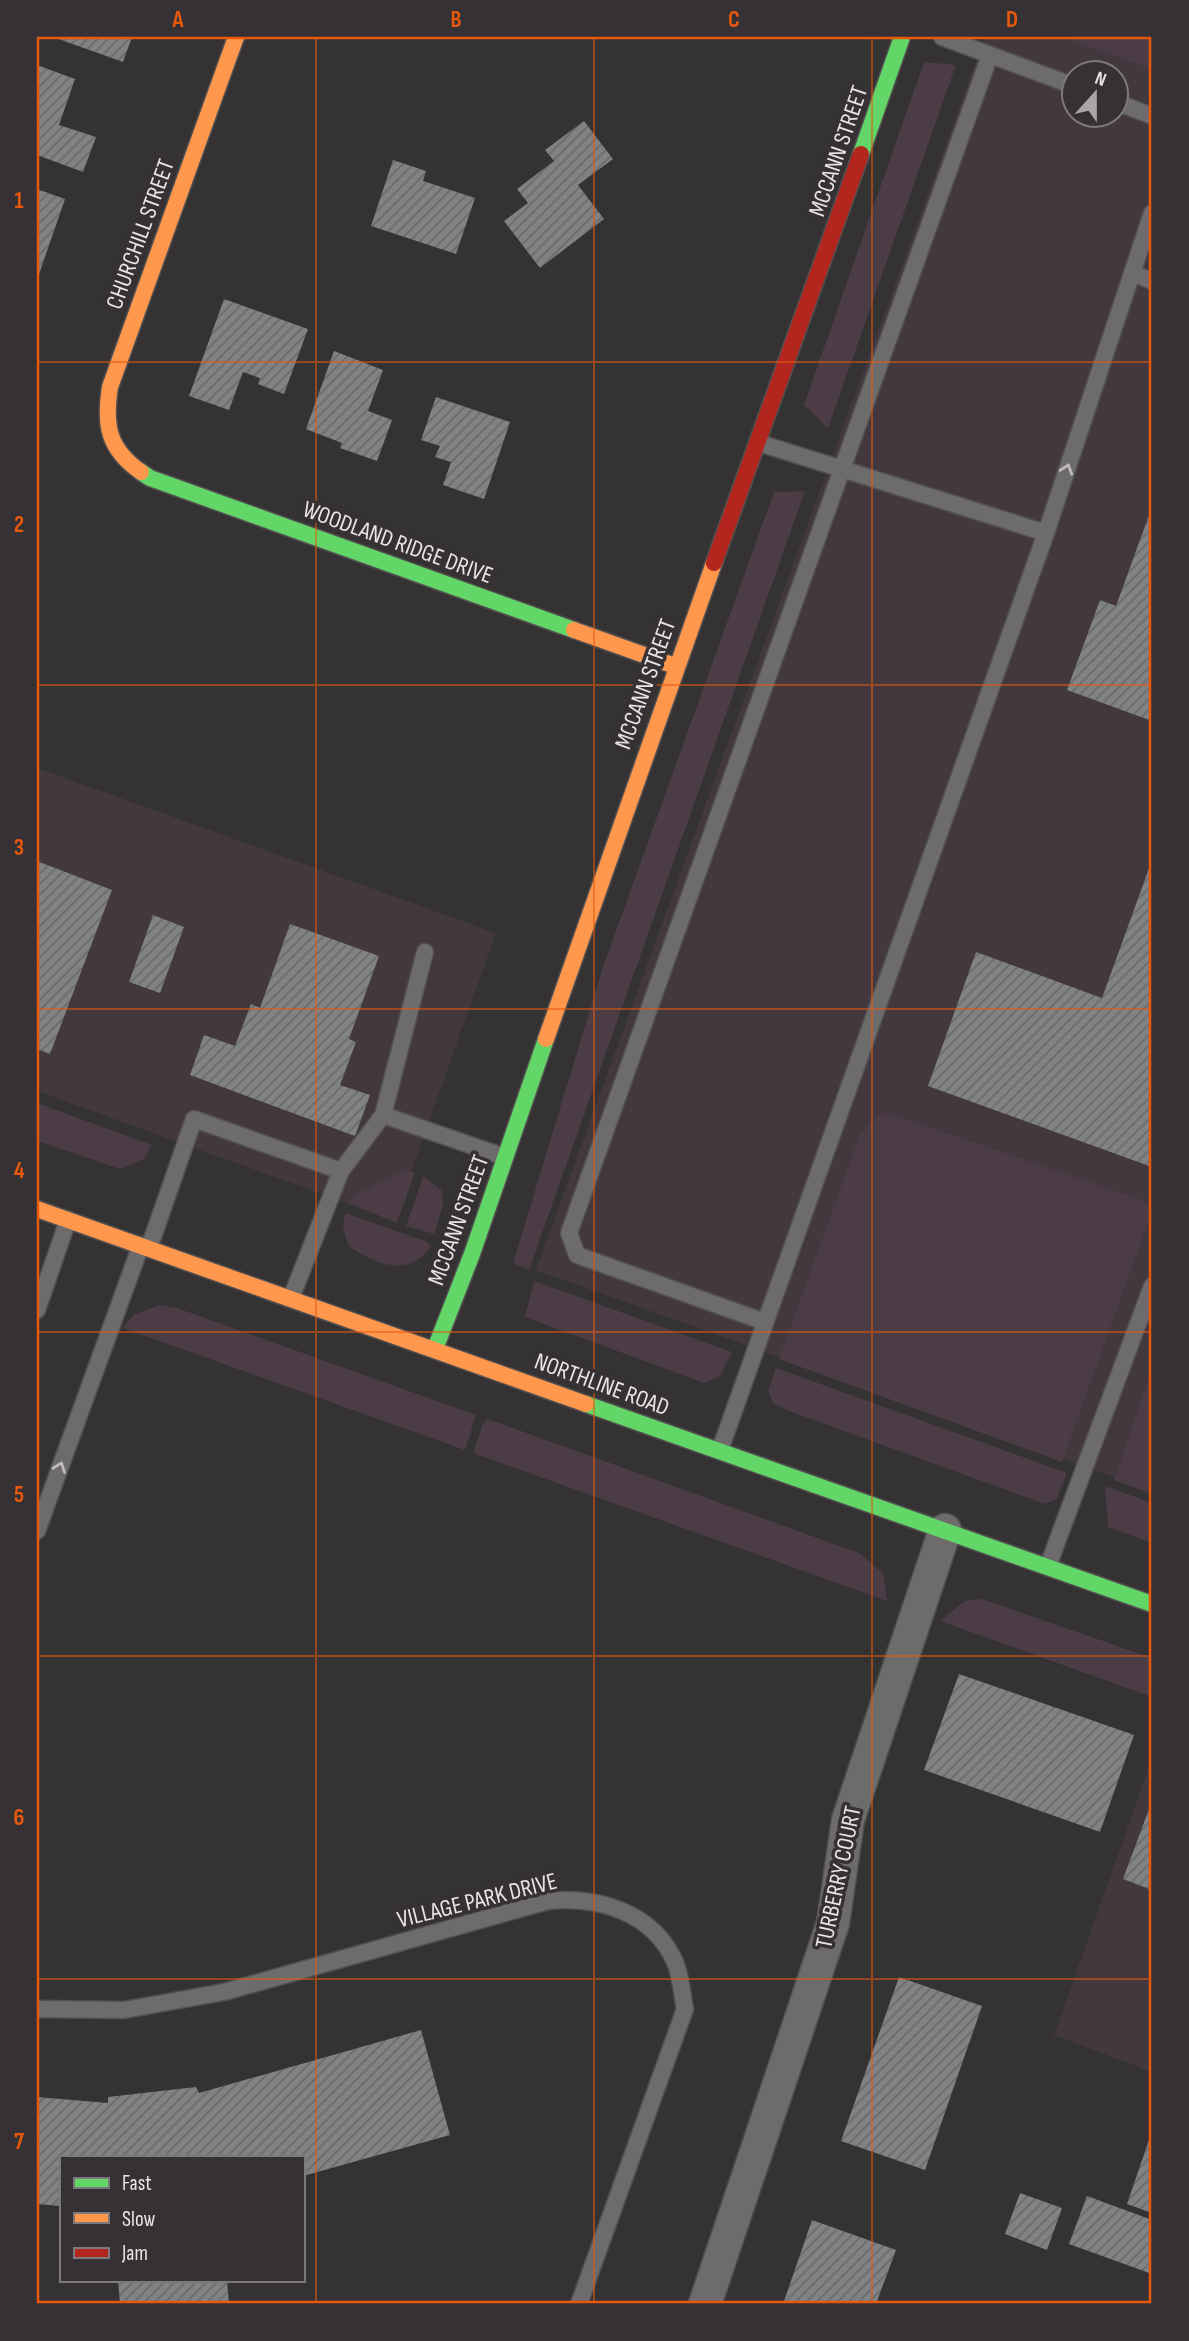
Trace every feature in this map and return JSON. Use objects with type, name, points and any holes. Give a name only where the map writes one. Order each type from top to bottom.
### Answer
[{"type":"street","name":"CHURCHILL STREET","points":[[113,449],[105,411],[110,387],[236,37]]},
{"type":"street","name":"MCCANN STREET","points":[[435,1349],[505,1157],[675,666],[758,443],[902,37]]},
{"type":"street","name":"WOODLAND RIDGE DRIVE","points":[[113,449],[149,478],[675,666]]},
{"type":"street","name":"NORTHLINE ROAD","points":[[37,1209],[1152,1604]]},
{"type":"street","name":"TURBERRY COURT","points":[[705,2304],[833,1923],[848,1819],[945,1530]]},
{"type":"lane","points":[[942,37],[1060,81]]},
{"type":"lane","points":[[765,1322],[577,1255],[569,1233],[990,55]]},
{"type":"lane","points":[[1130,108],[1152,116]]},
{"type":"lane","points":[[720,1450],[1046,533],[1152,213]]},
{"type":"lane","points":[[1132,273],[1152,281]]},
{"type":"lane","points":[[758,443],[1046,533]]},
{"type":"lane","points":[[291,1298],[341,1171],[383,1115],[425,952]]},
{"type":"lane","points":[[383,1115],[505,1157]]},
{"type":"lane","points":[[37,1531],[194,1119],[341,1171]]},
{"type":"lane","points":[[37,1310],[68,1220]]},
{"type":"lane","points":[[1048,1566],[1152,1286]]},
{"type":"lane","name":"VILLAGE PARK DRIVE","points":[[37,2009],[124,2010],[224,1992],[548,1901],[575,1898],[603,1903],[632,1916],[656,1932],[668,1948],[676,1965],[685,2009],[579,2304]]},
{"type":"shaded area","points":[[985,37],[1152,37],[1152,1491],[536,1270]]},
{"type":"shaded area","points":[[1062,37],[1152,37],[1152,69]]},
{"type":"shaded area","points":[[924,62],[956,65],[828,428],[804,405]]},
{"type":"shaded area","points":[[805,491],[529,1270],[513,1263],[603,967],[774,492]]},
{"type":"shaded area","points":[[37,768],[496,933],[394,1220],[37,1091]]},
{"type":"shaded area","points":[[37,1103],[152,1145],[144,1159],[120,1169],[37,1141]]},
{"type":"shaded area","points":[[885,1112],[1140,1199],[1152,1211],[1062,1462],[779,1359],[859,1137],[870,1122]]},
{"type":"shaded area","points":[[406,1170],[415,1172],[397,1223],[348,1203],[354,1195]]},
{"type":"shaded area","points":[[423,1176],[442,1191],[443,1205],[434,1234],[406,1226]]},
{"type":"shaded area","points":[[345,1213],[425,1241],[431,1246],[413,1262],[402,1265],[380,1263],[349,1246],[343,1229]]},
{"type":"shaded area","points":[[534,1281],[732,1352],[720,1376],[704,1383],[525,1317]]},
{"type":"shaded area","points":[[160,1305],[177,1308],[476,1415],[465,1450],[123,1328],[135,1314]]},
{"type":"shaded area","points":[[776,1368],[1067,1473],[1057,1499],[1045,1504],[789,1411],[773,1403],[768,1390]]},
{"type":"shaded area","points":[[1152,1369],[1152,1494],[1114,1480]]},
{"type":"shaded area","points":[[488,1419],[859,1553],[883,1573],[887,1601],[473,1453],[483,1424]]},
{"type":"shaded area","points":[[1105,1486],[1152,1503],[1152,1543],[1108,1527]]},
{"type":"shaded area","points":[[982,1599],[1152,1658],[1152,1697],[940,1621],[965,1601]]},
{"type":"shaded area","points":[[1152,1759],[1152,2072],[1054,2035]]},
{"type":"building","points":[[53,37],[132,37],[123,62]]},
{"type":"building","points":[[37,65],[75,79],[59,125],[96,137],[83,172],[37,155]]},
{"type":"building","points":[[584,121],[613,159],[578,185],[604,219],[540,268],[504,221],[528,203],[517,189],[554,161],[545,150]]},
{"type":"building","points":[[393,160],[426,171],[423,181],[475,198],[456,254],[371,226]]},
{"type":"building","points":[[37,189],[65,199],[37,280]]},
{"type":"building","points":[[224,299],[308,329],[284,394],[258,384],[260,378],[243,372],[229,410],[189,396]]},
{"type":"building","points":[[334,351],[383,370],[368,411],[392,420],[377,461],[340,448],[342,443],[306,429]]},
{"type":"building","points":[[436,397],[510,422],[484,499],[443,485],[451,462],[435,457],[440,446],[421,440]]},
{"type":"building","points":[[1152,507],[1152,721],[1067,690],[1100,600],[1116,606]]},
{"type":"building","points":[[1152,860],[1152,1167],[928,1086],[976,952],[1102,998]]},
{"type":"building","points":[[37,861],[112,890],[50,1054],[37,1049]]},
{"type":"building","points":[[153,915],[184,927],[160,993],[129,982]]},
{"type":"building","points":[[290,924],[379,956],[349,1039],[356,1042],[340,1085],[370,1095],[355,1136],[190,1075],[204,1035],[235,1046],[251,1004],[260,1008]]},
{"type":"building","points":[[959,1674],[1134,1735],[1100,1832],[924,1770]]},
{"type":"building","points":[[1152,1801],[1152,1890],[1123,1879]]},
{"type":"building","points":[[899,1977],[982,2006],[925,2170],[841,2141]]},
{"type":"building","points":[[421,2030],[450,2135],[304,2176],[304,2156],[60,2156],[60,2206],[37,2204],[37,2097],[108,2103],[108,2097],[196,2087],[199,2093]]},
{"type":"building","points":[[1152,2131],[1152,2213],[1127,2204]]},
{"type":"building","points":[[1020,2193],[1062,2208],[1047,2250],[1005,2234]]},
{"type":"building","points":[[1087,2196],[1152,2220],[1152,2274],[1069,2244]]},
{"type":"building","points":[[812,2220],[896,2250],[876,2304],[783,2304]]},
{"type":"building","points":[[118,2282],[227,2282],[229,2304],[120,2304]]},
{"type":"traffic: fast","points":[[861,154],[902,37]]},
{"type":"traffic: fast","points":[[141,472],[150,478],[574,630]]},
{"type":"traffic: fast","points":[[435,1349],[472,1254],[546,1039]]},
{"type":"traffic: fast","points":[[586,1404],[1152,1604]]},
{"type":"traffic: slow","points":[[141,472],[121,454],[111,435],[108,425],[110,387],[236,37]]},
{"type":"traffic: slow","points":[[546,1039],[714,563]]},
{"type":"traffic: slow","points":[[574,630],[675,666]]},
{"type":"traffic: slow","points":[[37,1209],[586,1404]]},
{"type":"traffic: jam","points":[[714,563],[861,154]]}]
